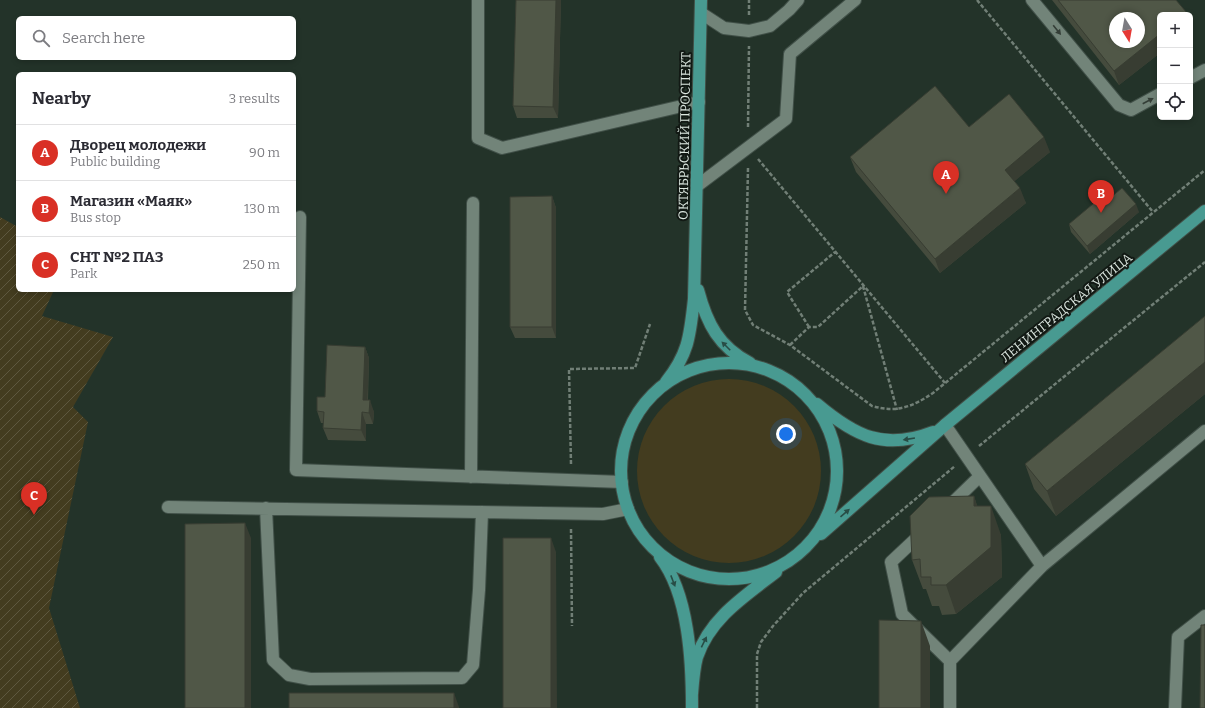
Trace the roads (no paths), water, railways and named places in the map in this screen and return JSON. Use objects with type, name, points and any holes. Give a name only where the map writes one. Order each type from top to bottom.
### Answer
[{"type":"main road","name":"ОКТЯБРЬСКИЙ ПРОСПЕКТ","points":[[654,394],[667,381],[683,357],[688,345],[692,317],[695,273],[701,0]]},
{"type":"main road","name":"ЛЕНИНГРАДСКАЯ УЛИЦА","points":[[805,548],[945,425],[1205,211]]},
{"type":"main road","name":"ОКТЯБРЬСКИЙ ПРОСПЕКТ","points":[[695,273],[697,289],[702,305],[708,320],[719,339],[741,359],[772,372]]},
{"type":"main road","points":[[692,708],[690,656],[683,610],[671,575],[664,562],[639,531],[628,509],[623,492],[621,471],[623,450],[630,430],[640,411],[654,394],[671,380],[709,365],[732,363],[752,366],[772,372]]},
{"type":"main road","name":"ЛЕНИНГРАДСКАЯ УЛИЦА","points":[[772,372],[790,382],[854,431],[868,437],[884,441],[898,441],[919,437],[936,431],[945,425]]},
{"type":"main road","points":[[692,694],[697,658],[710,630],[731,608],[805,548],[819,532],[829,514],[835,494],[838,472],[836,451],[830,430],[820,412],[807,395]]},
{"type":"main road","points":[[653,548],[669,561],[688,571],[708,577],[728,579],[750,577],[772,571],[790,561]]},
{"type":"lane","points":[[478,0],[478,138],[502,148],[699,102]]},
{"type":"lane","points":[[701,13],[724,28],[749,31],[770,26],[789,10],[798,0]]},
{"type":"lane","points":[[1032,0],[1119,106],[1131,110],[1157,96]]},
{"type":"lane","points":[[697,186],[786,119],[790,54],[850,2]]},
{"type":"lane","points":[[1193,76],[1205,70]]},
{"type":"lane","points":[[471,477],[473,203]]},
{"type":"lane","points":[[300,217],[296,470],[622,482]]},
{"type":"lane","points":[[945,425],[1042,566]]},
{"type":"lane","points":[[950,708],[950,661],[1042,566],[1205,431]]},
{"type":"lane","points":[[941,514],[980,476]]},
{"type":"lane","points":[[168,507],[571,514],[602,514],[628,509]]},
{"type":"lane","points":[[266,508],[273,660],[288,675],[310,679],[462,678],[473,665],[479,590],[482,512]]},
{"type":"lane","points":[[930,524],[891,562],[902,614],[950,661]]},
{"type":"lane","points":[[1175,708],[1178,637],[1205,616]]},
{"type":"place","name":"Дворец молодежи","points":[[946,194]]},
{"type":"place","name":"Магазин «Маяк»","points":[[1101,213]]},
{"type":"place","name":"СНТ №2 ПАЗ","points":[[34,515]]}]
